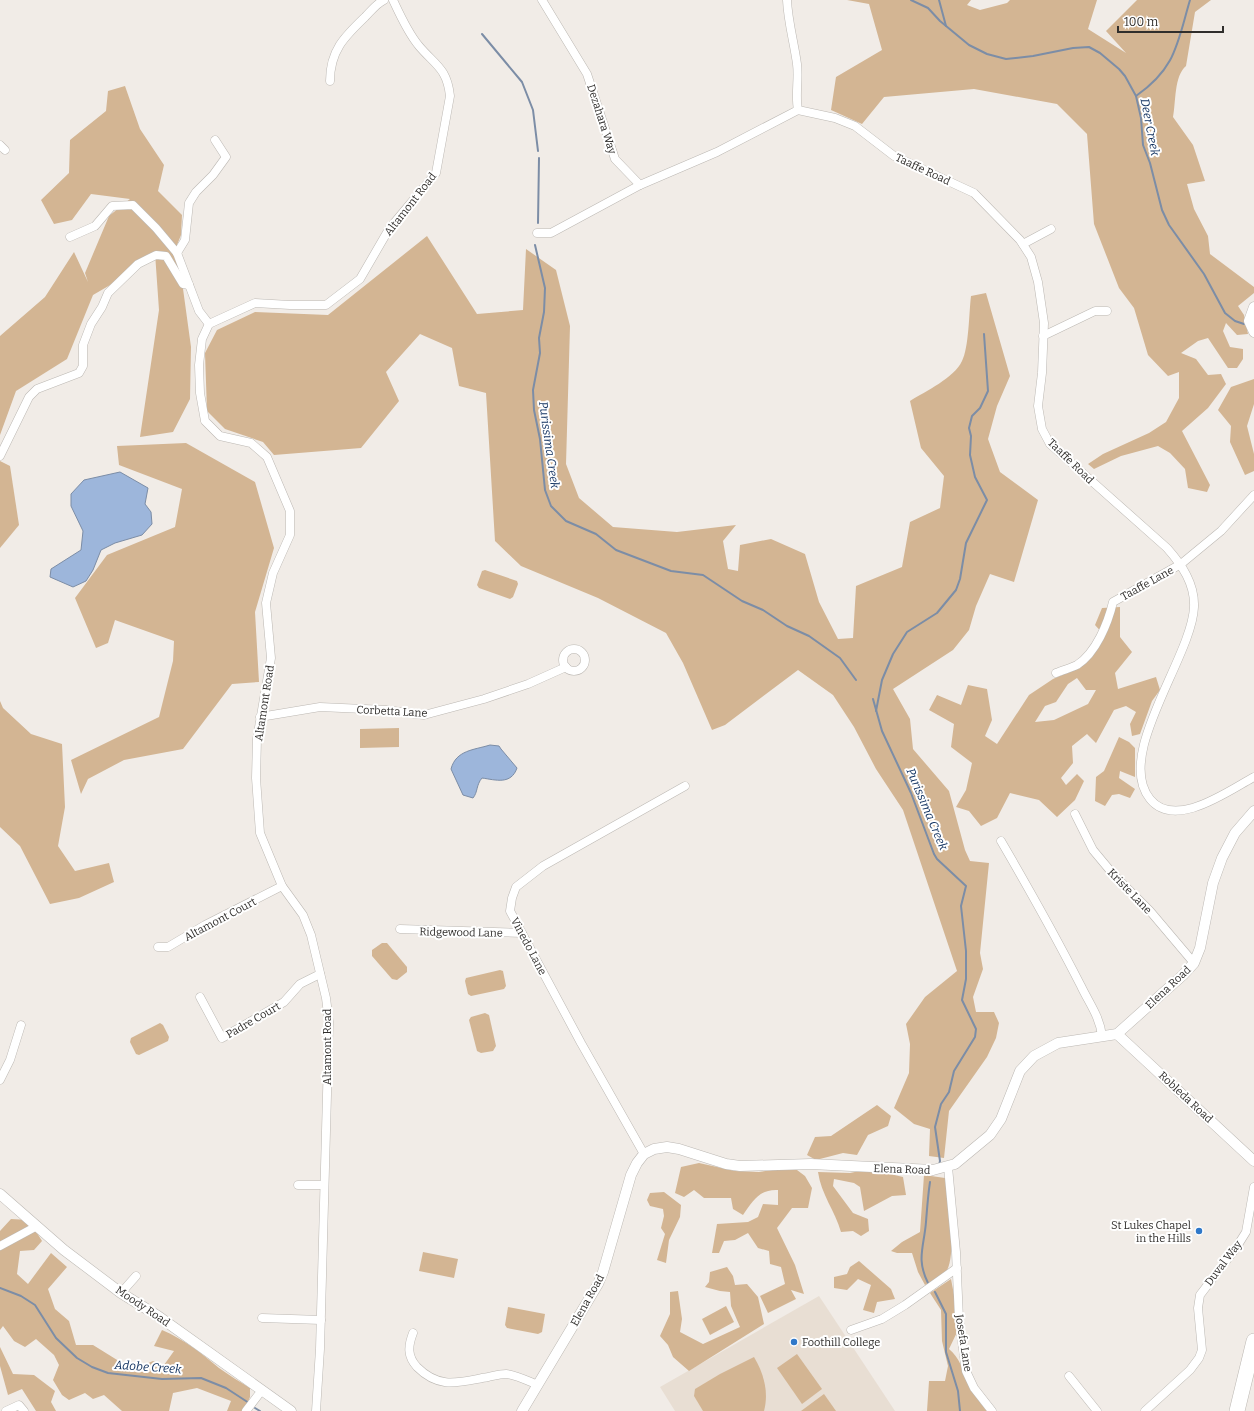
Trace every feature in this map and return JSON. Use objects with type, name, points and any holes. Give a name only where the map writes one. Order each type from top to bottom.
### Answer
[{"type":"highway","points":[[1237,1411],[1254,1341]]},
{"type":"street","points":[[330,81],[330,66],[346,35],[384,0]]},
{"type":"street","name":"Altamont Road","points":[[316,1411],[321,1320],[329,1022],[311,935],[303,915],[282,886],[260,833],[256,778],[257,739],[271,658],[266,603],[273,573],[290,535],[290,511],[267,458],[252,443],[220,436],[205,421],[200,393],[200,364],[202,339],[208,324],[255,303],[290,305],[326,304],[360,279],[389,229],[436,173],[450,96],[449,84],[438,63],[418,46],[393,0]]},
{"type":"street","name":"Dezahara Way","points":[[542,0],[587,74],[615,159],[640,185]]},
{"type":"street","points":[[537,233],[550,233],[640,185],[717,152],[798,110],[796,103],[798,65],[787,0]]},
{"type":"street","name":"Taaffe Road","points":[[798,110],[835,118],[854,126],[894,156],[974,193],[1009,227],[1031,257],[1038,282],[1044,323],[1042,373],[1038,406],[1042,430],[1050,444],[1167,548],[1181,564],[1190,581],[1194,607],[1188,636],[1157,705],[1143,749],[1142,780],[1145,791],[1153,803],[1162,809],[1171,812],[1181,811],[1215,799],[1254,778]]},
{"type":"street","points":[[177,253],[185,240],[189,203],[196,192],[213,175],[226,157],[215,140]]},
{"type":"street","points":[[70,237],[95,226],[112,206],[132,205],[156,228],[177,253],[199,311],[208,324]]},
{"type":"street","points":[[1022,244],[1051,229]]},
{"type":"street","points":[[0,456],[29,396],[37,389],[80,373],[83,366],[83,345],[91,324],[102,307],[108,293],[138,264],[156,255],[166,256],[183,284],[189,285]]},
{"type":"street","points":[[1254,307],[1249,321],[1254,332]]},
{"type":"street","points":[[1044,336],[1095,311],[1107,310]]},
{"type":"street","name":"Taaffe Lane","points":[[1056,673],[1077,665],[1086,656],[1101,636],[1113,602],[1181,564],[1221,531],[1254,495]]},
{"type":"street","name":"Corbetta Lane","points":[[260,717],[320,707],[386,710],[424,715],[484,699],[528,684],[566,667]]},
{"type":"street","name":"Vinedo Lane","points":[[644,1154],[510,910],[516,887],[543,866],[685,786]]},
{"type":"street","name":"Elena Road","points":[[522,1411],[598,1284],[610,1252],[636,1163],[644,1154],[654,1149],[667,1147],[679,1149],[726,1164],[740,1166],[811,1164],[933,1170],[948,1166],[976,1148],[990,1135],[1001,1120],[1020,1071],[1034,1056],[1058,1043],[1117,1034],[1183,975],[1194,962],[1200,948],[1213,884],[1222,858],[1235,833],[1254,811]]},
{"type":"street","name":"Kriste Lane","points":[[1075,814],[1093,850],[1113,874],[1150,911],[1194,962]]},
{"type":"street","points":[[1001,841],[1057,939],[1086,997],[1096,1013],[1102,1036]]},
{"type":"street","name":"Altamont Court","points":[[158,947],[168,947],[205,925],[282,886]]},
{"type":"street","name":"Ridgewood Lane","points":[[400,929],[522,933]]},
{"type":"street","name":"Padre Court","points":[[200,997],[222,1038],[284,1002],[300,984],[320,974]]},
{"type":"street","points":[[0,1080],[10,1060],[21,1025]]},
{"type":"street","name":"Robleda Road","points":[[1117,1034],[1254,1161]]},
{"type":"street","name":"Josefa Lane","points":[[948,1166],[957,1268],[959,1319],[966,1371],[974,1388],[992,1411]]},
{"type":"street","points":[[298,1185],[324,1185]]},
{"type":"street","name":"Duval Way","points":[[1145,1411],[1190,1370],[1199,1358],[1202,1350],[1198,1308],[1200,1295],[1236,1248],[1246,1232],[1254,1187]]},
{"type":"street","name":"Moody Road","points":[[0,1194],[64,1250],[121,1292],[158,1316],[291,1411]]},
{"type":"street","points":[[0,1246],[37,1226]]},
{"type":"street","points":[[851,1330],[882,1319],[905,1305],[957,1268]]},
{"type":"street","points":[[121,1292],[136,1276]]},
{"type":"street","points":[[262,1318],[321,1320]]},
{"type":"street","points":[[413,1333],[408,1346],[409,1353],[415,1365],[433,1380],[444,1383],[457,1383],[506,1374],[538,1385]]},
{"type":"street","points":[[1069,1376],[1097,1411]]},
{"type":"street","points":[[246,1411],[262,1390]]},
{"type":"street","points":[[6,1411],[19,1405],[24,1411]]},
{"type":"shaded area","points":[[847,0],[971,0],[967,5],[980,10],[1007,3],[1010,0],[1097,0],[1088,29],[1126,53],[1106,31],[1137,0],[1211,0],[1195,12],[1186,66],[1182,70],[1177,83],[1173,117],[1193,145],[1205,181],[1187,184],[1194,209],[1208,236],[1210,254],[1254,287],[1254,293],[1238,306],[1244,315],[1248,334],[1237,335],[1226,323],[1223,331],[1230,347],[1243,349],[1243,359],[1237,368],[1228,368],[1208,338],[1198,341],[1181,353],[1196,359],[1208,375],[1221,374],[1226,384],[1208,408],[1182,431],[1210,485],[1207,492],[1188,488],[1185,469],[1170,453],[1158,446],[1121,456],[1094,469],[1088,464],[1103,454],[1149,433],[1166,422],[1179,398],[1179,372],[1168,376],[1148,355],[1134,308],[1119,288],[1094,224],[1087,134],[1057,104],[974,89],[884,97],[862,124],[831,110],[836,77],[882,50],[869,4]]},
{"type":"shaded area","points":[[125,86],[140,129],[164,165],[158,191],[182,215],[181,235],[177,245],[191,347],[190,399],[173,432],[140,437],[159,310],[155,253],[117,281],[93,295],[67,359],[16,391],[0,435],[0,336],[45,297],[74,252],[88,282],[85,273],[109,216],[130,199],[91,194],[72,220],[54,224],[41,200],[69,173],[70,140],[106,111],[108,91]]},
{"type":"shaded area","points":[[427,236],[477,314],[523,310],[526,249],[556,270],[570,326],[566,464],[579,498],[613,527],[677,532],[736,525],[723,541],[728,569],[738,571],[740,545],[771,539],[805,554],[819,602],[838,639],[853,638],[856,586],[902,567],[910,522],[940,508],[944,476],[921,448],[910,401],[939,384],[958,367],[962,361],[966,348],[971,296],[986,293],[1010,376],[997,406],[988,439],[1000,472],[1038,500],[1014,582],[990,574],[976,606],[969,630],[953,650],[893,689],[910,719],[913,749],[949,791],[965,850],[970,861],[989,863],[980,953],[983,969],[973,997],[976,1012],[994,1012],[999,1023],[996,1038],[987,1057],[949,1111],[944,1158],[929,1156],[930,1129],[914,1124],[894,1108],[909,1073],[910,1044],[906,1024],[925,997],[957,971],[903,810],[876,769],[854,727],[833,695],[798,670],[725,725],[712,730],[683,663],[666,633],[598,598],[521,566],[495,541],[486,393],[459,386],[452,348],[420,334],[386,372],[399,401],[361,448],[274,455],[263,442],[225,429],[207,411],[205,353],[217,330],[255,312],[328,315]]},
{"type":"shaded area","points":[[1254,379],[1254,404],[1247,426],[1254,454],[1254,471],[1245,475],[1230,442],[1231,426],[1218,410],[1231,387]]},
{"type":"shaded area","points":[[186,443],[255,482],[274,548],[255,612],[259,682],[232,684],[183,749],[124,760],[88,779],[81,794],[71,760],[159,717],[173,661],[174,641],[115,620],[108,643],[96,648],[75,598],[107,555],[175,527],[182,489],[119,465],[117,446]]},
{"type":"shaded area","points":[[0,461],[10,466],[19,525],[0,548]]},
{"type":"shaded area","points":[[485,570],[517,581],[518,584],[513,597],[510,599],[479,588],[477,585],[482,571]]},
{"type":"shaded area","points":[[1120,607],[1120,637],[1132,652],[1115,673],[1118,689],[1156,677],[1160,690],[1152,701],[1140,734],[1132,736],[1130,724],[1136,712],[1126,706],[1114,710],[1096,743],[1087,734],[1072,746],[1073,763],[1061,778],[1066,785],[1077,774],[1084,781],[1075,800],[1057,817],[1039,800],[1010,793],[997,818],[981,826],[969,811],[956,807],[966,790],[972,763],[951,747],[954,724],[929,710],[937,695],[961,705],[968,685],[987,689],[992,720],[985,736],[997,744],[1029,695],[1053,679],[1080,667],[1104,635],[1095,625],[1102,608]],"holes":[[[1077,678],[1086,690],[1096,690],[1088,704],[1054,720],[1035,722],[1045,706],[1056,702],[1068,684]]]},
{"type":"shaded area","points":[[0,701],[3,708],[31,734],[62,744],[65,807],[58,846],[75,871],[109,863],[114,882],[79,898],[50,904],[20,846],[0,827]]},
{"type":"shaded area","points":[[399,728],[399,747],[360,748],[360,729]]},
{"type":"shaded area","points":[[1119,737],[1129,742],[1135,748],[1135,777],[1120,771],[1119,778],[1135,789],[1130,798],[1119,794],[1112,795],[1105,806],[1095,801],[1096,777],[1104,771]]},
{"type":"shaded area","points":[[382,943],[387,943],[407,967],[407,972],[397,980],[392,979],[372,956],[372,950]]},
{"type":"shaded area","points":[[500,970],[503,971],[506,986],[504,989],[471,996],[468,994],[465,981],[466,978]]},
{"type":"shaded area","points":[[485,1013],[489,1015],[496,1046],[493,1051],[481,1053],[477,1051],[469,1020],[471,1017]]},
{"type":"shaded area","points":[[160,1023],[163,1025],[169,1037],[168,1041],[139,1055],[136,1054],[130,1042],[131,1038]]},
{"type":"shaded area","points":[[877,1105],[891,1116],[888,1126],[868,1135],[857,1155],[843,1153],[816,1160],[807,1155],[815,1137],[831,1136]]},
{"type":"shaded area","points":[[699,1163],[735,1171],[759,1172],[793,1167],[805,1176],[812,1188],[808,1208],[792,1208],[777,1228],[795,1265],[804,1294],[791,1290],[796,1299],[768,1313],[760,1296],[785,1284],[781,1267],[770,1264],[769,1251],[758,1248],[748,1233],[735,1240],[724,1241],[719,1253],[712,1253],[717,1224],[748,1222],[758,1217],[763,1204],[778,1205],[778,1190],[771,1190],[761,1194],[753,1201],[743,1215],[733,1209],[731,1198],[704,1198],[694,1190],[684,1197],[675,1193],[681,1167]]},
{"type":"shaded area","points":[[869,1169],[903,1177],[906,1195],[892,1196],[864,1211],[860,1187],[854,1183],[834,1179],[833,1186],[853,1213],[868,1219],[869,1231],[861,1236],[853,1231],[841,1232],[822,1188],[818,1172],[850,1173]]},
{"type":"shaded area","points":[[924,1175],[945,1178],[952,1240],[949,1264],[946,1272],[940,1278],[925,1285],[918,1272],[912,1253],[897,1253],[891,1251],[902,1242],[920,1232]]},
{"type":"shaded area","points":[[664,1192],[681,1205],[680,1217],[669,1240],[666,1263],[657,1260],[665,1234],[661,1228],[664,1216],[663,1209],[650,1206],[647,1200],[650,1193]]},
{"type":"shaded area","points":[[11,1219],[29,1220],[42,1241],[34,1250],[20,1251],[17,1274],[28,1284],[51,1253],[67,1267],[48,1289],[55,1309],[69,1321],[76,1345],[93,1345],[122,1363],[139,1367],[153,1361],[164,1365],[174,1351],[154,1346],[162,1330],[185,1342],[219,1368],[250,1388],[250,1397],[244,1411],[227,1411],[231,1401],[197,1388],[173,1393],[169,1411],[122,1411],[104,1395],[93,1399],[85,1393],[69,1400],[62,1395],[53,1380],[59,1365],[54,1355],[36,1339],[25,1347],[14,1341],[3,1326],[0,1330],[0,1231]]},
{"type":"shaded area","points":[[423,1252],[458,1259],[454,1278],[419,1271]]},
{"type":"shaded area","points":[[859,1261],[891,1289],[895,1299],[877,1302],[874,1313],[863,1310],[871,1285],[858,1279],[847,1290],[834,1288],[834,1277],[847,1274],[850,1267]]},
{"type":"shaded area","points":[[727,1267],[733,1276],[735,1285],[747,1284],[758,1297],[764,1324],[689,1371],[673,1357],[668,1345],[660,1336],[670,1314],[670,1292],[678,1291],[682,1319],[680,1332],[703,1344],[740,1327],[731,1306],[730,1292],[705,1287],[709,1282],[710,1272]]},
{"type":"shaded area","points":[[951,1279],[960,1326],[949,1349],[958,1360],[972,1390],[987,1411],[927,1411],[929,1381],[945,1381],[948,1366],[942,1341],[941,1310],[930,1293]]},
{"type":"shaded area","name":"Foothill College","points":[[819,1296],[895,1411],[675,1411],[660,1387]]},
{"type":"shaded area","points":[[726,1306],[734,1322],[710,1335],[702,1319]]},
{"type":"shaded area","points":[[508,1307],[545,1314],[542,1332],[538,1334],[507,1328],[505,1325]]},
{"type":"shaded area","points":[[0,1347],[13,1374],[34,1375],[55,1391],[51,1402],[56,1411],[36,1411],[22,1389],[8,1395],[0,1366]]},
{"type":"shaded area","points":[[797,1354],[822,1389],[802,1404],[777,1368]]},
{"type":"shaded area","points":[[754,1357],[765,1383],[766,1397],[764,1411],[703,1411],[694,1396],[695,1389],[720,1374]]},
{"type":"shaded area","points":[[824,1394],[836,1411],[801,1411]]},
{"type":"water","points":[[120,472],[148,488],[145,504],[151,512],[152,524],[142,535],[115,543],[101,550],[93,570],[86,581],[73,587],[50,577],[51,569],[81,550],[83,531],[71,506],[71,494],[84,480]]},
{"type":"water","points":[[490,745],[499,746],[517,768],[511,777],[507,779],[493,780],[482,778],[473,798],[463,795],[451,769],[453,763],[461,754]]},
{"type":"waterway","name":"Deer Creek","points":[[911,0],[928,8],[940,21],[969,45],[987,54],[1006,59],[1033,56],[1073,48],[1089,47],[1100,53],[1119,69],[1125,76],[1136,96],[1141,118],[1143,145],[1150,163],[1162,210],[1169,225],[1204,274],[1225,313],[1235,321],[1244,324]]},
{"type":"waterway","points":[[939,0],[946,26]]},
{"type":"waterway","points":[[1136,96],[1149,86],[1167,65],[1178,42],[1190,0]]},
{"type":"waterway","name":"Purissima Creek","points":[[482,34],[522,82],[533,110],[538,151]]},
{"type":"waterway","name":"Purissima Creek","points":[[538,223],[539,158]]},
{"type":"waterway","name":"Purissima Creek","points":[[535,245],[545,288],[544,312],[539,338],[540,353],[533,390],[534,410],[540,439],[545,490],[551,506],[566,521],[596,534],[616,550],[671,571],[703,575],[742,601],[763,610],[787,626],[809,636],[840,658],[856,680]]},
{"type":"waterway","points":[[876,711],[882,680],[893,654],[907,632],[937,613],[956,590],[960,579],[966,543],[987,500],[975,477],[970,455],[971,436],[969,428],[972,416],[980,408],[988,391],[984,334]]},
{"type":"waterway","name":"Purissima Creek","points":[[873,699],[882,731],[911,793],[934,854],[937,859],[966,886],[961,906],[966,951],[966,979],[962,1000],[976,1029],[975,1037],[954,1071],[949,1092],[941,1104],[935,1127],[940,1161],[939,1165]]},
{"type":"waterway","name":"Purissima Creek","points":[[928,1283],[922,1267],[922,1253],[930,1182]]},
{"type":"waterway","name":"Adobe Creek","points":[[0,1288],[21,1296],[35,1305],[56,1338],[77,1358],[92,1367],[108,1373],[162,1379],[201,1378],[226,1388],[249,1403]]},
{"type":"waterway","name":"Purissima Creek","points":[[935,1292],[946,1314],[946,1352],[958,1391],[960,1411]]},
{"type":"waterway","name":"Adobe Creek","points":[[255,1408],[260,1411]]},
{"type":"place","name":"St Lukes Chapel in the Hills","points":[[1199,1231]]},
{"type":"place","name":"Foothill College","points":[[794,1342]]}]
